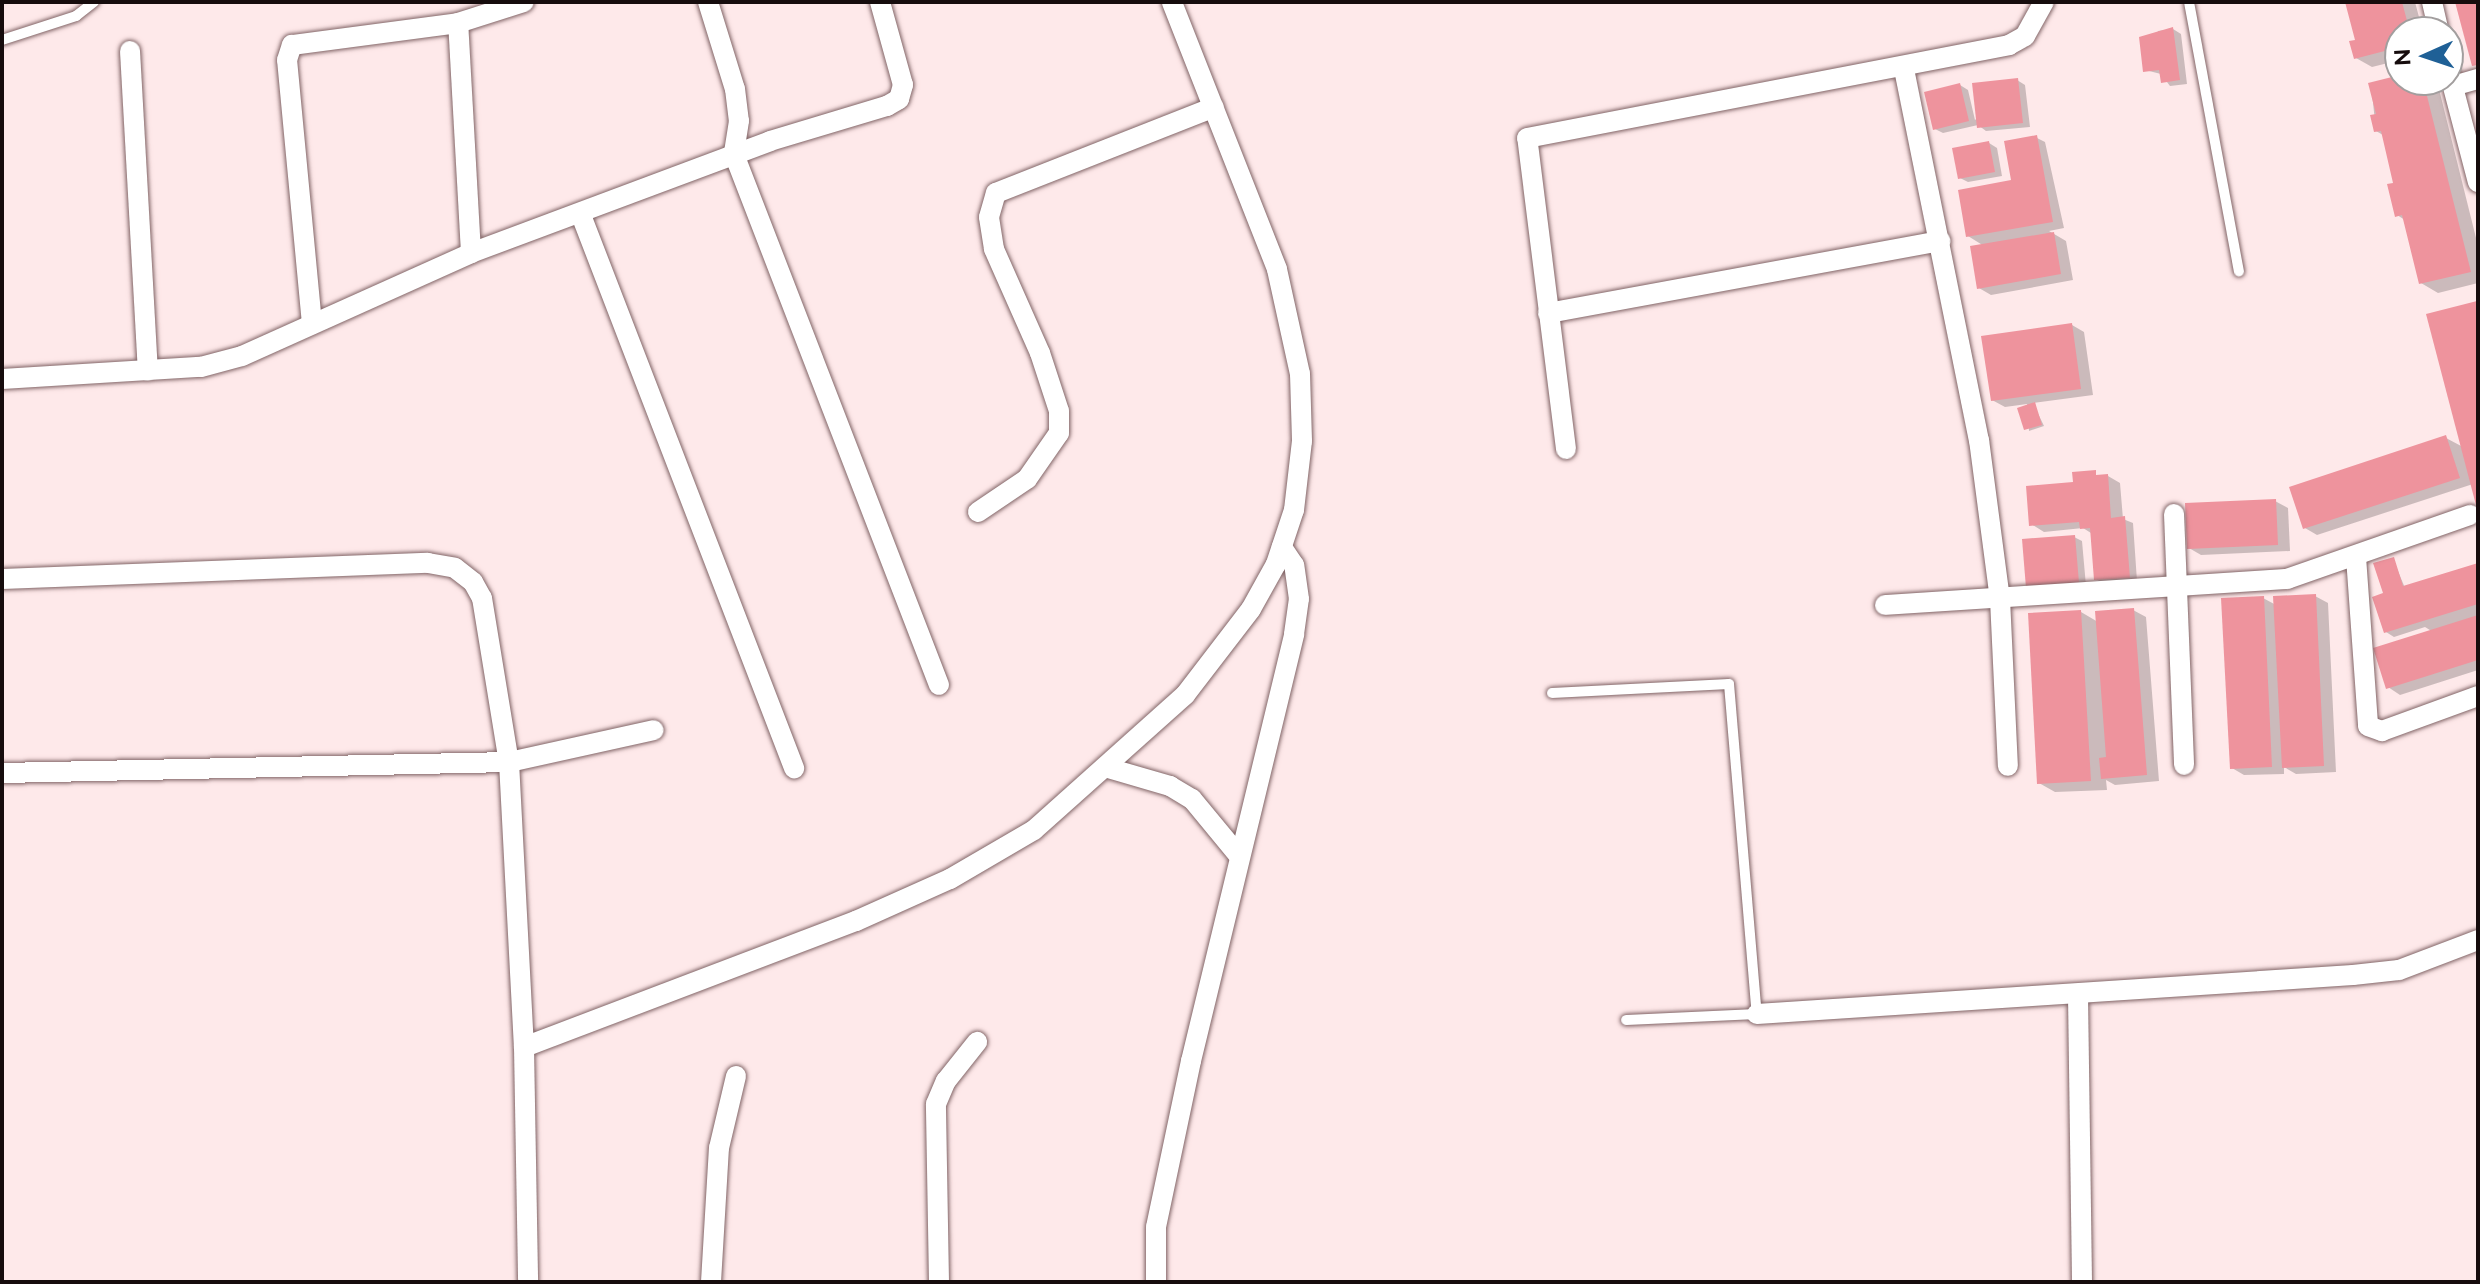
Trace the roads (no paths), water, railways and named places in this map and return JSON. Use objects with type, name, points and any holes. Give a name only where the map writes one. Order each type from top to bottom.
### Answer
[{"type":"street","points":[[312,324],[287,60],[292,45],[458,23],[524,2]]},
{"type":"street","points":[[708,2],[735,89],[739,121],[734,154],[939,685]]},
{"type":"street","points":[[2,379],[201,367],[242,356],[471,253],[581,215],[734,154],[899,99],[902,79],[880,2]]},
{"type":"street","points":[[524,1047],[856,921],[950,879],[1034,830],[1108,768],[1185,695],[1251,609],[1282,547],[1294,510],[1302,441],[1300,374],[1277,269],[1172,2]]},
{"type":"street","points":[[1566,449],[1527,138],[1904,69],[2009,45],[2025,36],[2044,2]]},
{"type":"street","points":[[458,23],[471,253]]},
{"type":"street","points":[[130,51],[148,370]]},
{"type":"street","points":[[1904,69],[1979,440],[2000,599],[2008,766]]},
{"type":"street","points":[[2455,96],[2478,182]]},
{"type":"street","points":[[978,512],[1027,479],[1059,433],[1059,411],[1040,353],[994,249],[989,217],[996,193],[1214,107]]},
{"type":"street","points":[[581,215],[794,768]]},
{"type":"street","points":[[1548,313],[1940,241]]},
{"type":"street","points":[[2174,514],[2184,765]]},
{"type":"street","points":[[1885,605],[2177,590],[2287,579],[2470,515]]},
{"type":"street","points":[[1156,1282],[1156,1227],[1163,1190],[1294,634],[1299,599],[1294,565],[1282,547]]},
{"type":"street","points":[[2356,557],[2368,726],[2382,731],[2478,696]]},
{"type":"street","points":[[2,579],[428,563],[455,568],[473,582],[482,598],[509,762],[524,1047],[528,1282]]},
{"type":"street","points":[[2,773],[509,762],[654,730]]},
{"type":"street","points":[[1108,768],[1170,786],[1192,799],[1240,857]]},
{"type":"street","points":[[1757,1014],[2078,995],[2399,970],[2478,940]]},
{"type":"street","points":[[2078,995],[2082,1282]]},
{"type":"street","points":[[939,1282],[936,1104],[946,1081],[977,1042]]},
{"type":"street","points":[[711,1282],[719,1148],[736,1076]]},
{"type":"lane","points":[[2,40],[76,16],[94,2]]},
{"type":"lane","points":[[2189,2],[2239,271]]},
{"type":"lane","points":[[1552,693],[1729,684],[1757,1014],[1626,1020]]}]
